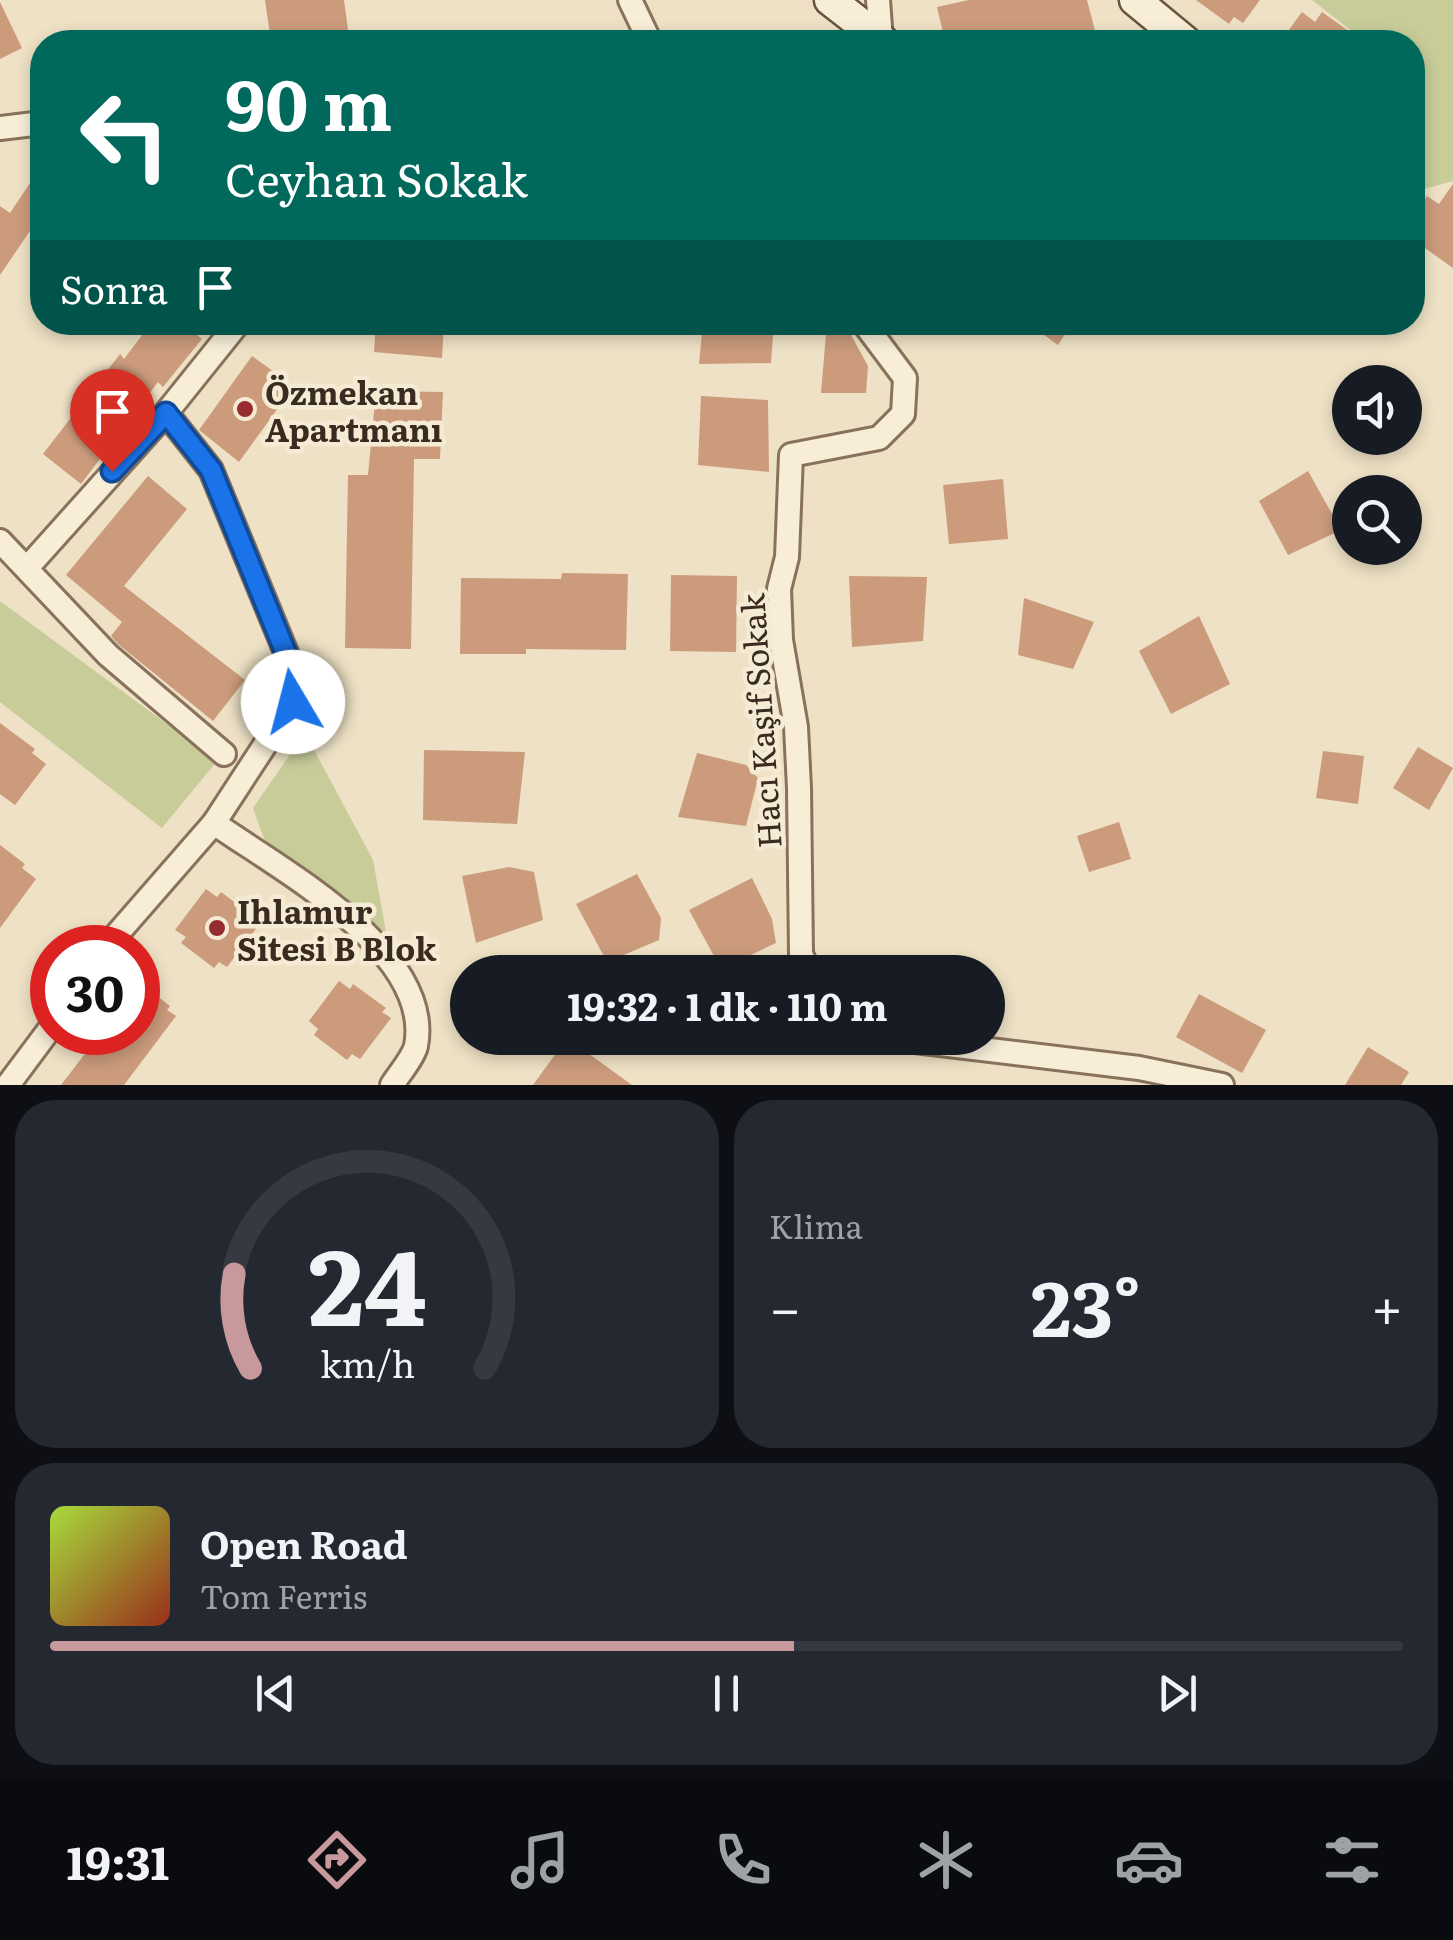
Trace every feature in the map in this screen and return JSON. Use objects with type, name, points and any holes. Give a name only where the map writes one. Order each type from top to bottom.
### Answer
[{"type":"street","points":[[630,0],[644,30]]},
{"type":"street","points":[[830,0],[867,30]]},
{"type":"street","points":[[878,0],[881,30]]},
{"type":"street","points":[[1135,0],[1171,30]]},
{"type":"street","points":[[0,128],[30,124]]},
{"type":"street","points":[[27,568],[166,413],[229,335]]},
{"type":"street","name":"Hacı Kaşif Sokak","points":[[801,955],[796,727],[781,640],[779,589],[787,557],[791,455],[879,438],[904,414],[905,378],[872,335]]},
{"type":"street","points":[[126,925],[214,823],[293,702],[287,656],[211,470],[166,413]]},
{"type":"street","points":[[0,541],[108,654],[224,754]]},
{"type":"street","points":[[214,823],[390,957],[413,996],[416,1047],[392,1085]]},
{"type":"street","points":[[1005,1052],[1139,1068],[1222,1085]]},
{"type":"street","points":[[8,1085],[30,1055]]},
{"type":"green space","points":[[1312,0],[1453,0],[1453,181],[1425,189],[1425,30],[1351,30]]},
{"type":"green space","points":[[0,601],[217,761],[162,828],[0,702]]},
{"type":"green space","points":[[305,733],[373,860],[386,932],[373,927],[268,850],[253,808]]},
{"type":"building","points":[[265,0],[344,0],[348,30],[269,30]]},
{"type":"building","points":[[969,0],[1087,0],[1095,30],[942,30],[937,7]]},
{"type":"building","points":[[1196,0],[1260,0],[1243,23],[1234,17],[1229,24]]},
{"type":"building","points":[[0,2],[22,48],[0,59]]},
{"type":"building","points":[[1302,12],[1315,22],[1322,12],[1347,30],[1289,30]]},
{"type":"building","points":[[30,183],[30,231],[0,275],[0,206],[10,213]]},
{"type":"building","points":[[1453,184],[1453,268],[1425,248],[1425,199],[1427,196],[1439,204]]},
{"type":"building","points":[[142,335],[197,335],[202,339],[163,387],[158,382],[81,484],[43,454],[120,354],[124,359]]},
{"type":"building","points":[[375,335],[443,335],[442,358],[374,352]]},
{"type":"building","points":[[702,335],[773,335],[771,363],[699,364]]},
{"type":"building","points":[[826,335],[851,335],[868,366],[866,393],[821,393]]},
{"type":"building","points":[[1044,335],[1065,335],[1058,345]]},
{"type":"building","name":"Özmekan Apartmanı","points":[[252,356],[294,386],[239,462],[199,430]]},
{"type":"building","points":[[376,391],[443,392],[440,459],[414,459],[411,649],[345,648],[348,475],[368,475]]},
{"type":"building","points":[[701,396],[768,400],[769,472],[698,465]]},
{"type":"building","points":[[1308,471],[1332,514],[1332,534],[1288,555],[1259,501]]},
{"type":"building","points":[[148,476],[187,509],[124,586],[245,680],[213,721],[118,644],[111,636],[122,622],[66,575]]},
{"type":"building","points":[[1003,479],[1008,539],[949,544],[943,485]]},
{"type":"building","points":[[562,573],[628,574],[626,650],[526,649],[526,654],[460,654],[461,578],[561,579]]},
{"type":"building","points":[[671,575],[737,576],[736,652],[670,651]]},
{"type":"building","points":[[849,576],[927,577],[923,641],[852,647]]},
{"type":"building","points":[[1024,598],[1094,622],[1073,669],[1018,655]]},
{"type":"building","points":[[1199,616],[1230,684],[1171,714],[1139,651]]},
{"type":"building","points":[[0,723],[35,749],[32,753],[46,764],[15,805],[0,794]]},
{"type":"building","points":[[1418,747],[1453,768],[1429,810],[1393,788]]},
{"type":"building","points":[[424,750],[525,752],[517,824],[423,820]]},
{"type":"building","points":[[1323,751],[1364,756],[1358,804],[1316,798]]},
{"type":"building","points":[[697,753],[746,765],[758,778],[746,826],[678,817]]},
{"type":"building","points":[[1119,822],[1131,859],[1089,872],[1077,836]]},
{"type":"building","points":[[0,845],[25,864],[22,868],[36,879],[0,928]]},
{"type":"building","points":[[509,867],[534,872],[543,920],[476,943],[462,876]]},
{"type":"building","points":[[637,874],[661,918],[659,940],[624,955],[603,955],[576,904]]},
{"type":"building","points":[[752,878],[772,919],[776,943],[751,955],[713,955],[689,910]]},
{"type":"building","name":"Ihlamur Sitesi B Blok","points":[[206,889],[217,897],[221,892],[253,916],[249,920],[258,926],[227,967],[219,962],[214,968],[181,943],[186,937],[175,930]]},
{"type":"building","points":[[339,981],[350,989],[353,984],[386,1008],[382,1012],[391,1018],[360,1059],[352,1054],[347,1060],[314,1035],[318,1029],[309,1021]]},
{"type":"building","points":[[1199,994],[1266,1030],[1242,1073],[1176,1037]]},
{"type":"building","points":[[160,998],[176,1016],[160,1037]]},
{"type":"building","points":[[1368,1047],[1409,1072],[1401,1085],[1345,1085]]},
{"type":"building","points":[[84,1055],[147,1055],[124,1085],[61,1085]]},
{"type":"building","points":[[555,1055],[591,1055],[632,1085],[533,1085]]},
{"type":"place","name":"Özmekan Apartmanı","points":[[245,409]]},
{"type":"place","name":"Ihlamur Sitesi B Blok","points":[[217,928]]},
{"type":"route","points":[[112,471],[166,413],[211,470],[287,656],[293,702]]}]
